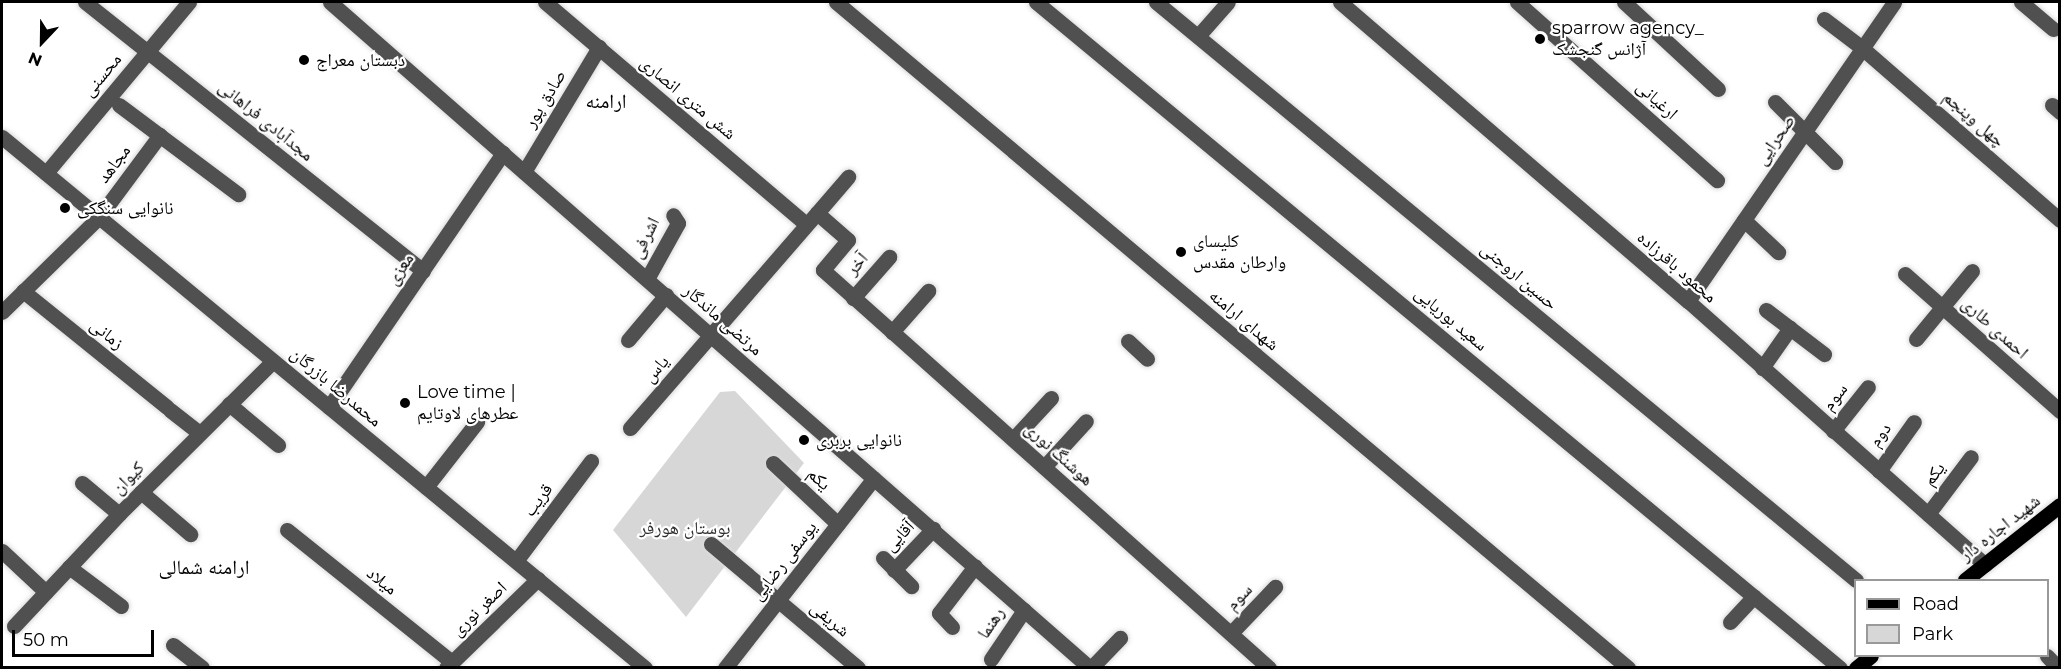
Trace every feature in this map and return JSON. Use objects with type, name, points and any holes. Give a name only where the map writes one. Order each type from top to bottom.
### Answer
[{"type":"main road","name":"شهید اجاره دار","points":[[1975,575],[2060,506]]},
{"type":"main road","points":[[1856,668],[1870,657]]},
{"type":"street","name":"مجدآبادی فراهانی","points":[[85,2],[423,271]]},
{"type":"street","name":"محسنی","points":[[46,173],[189,2]]},
{"type":"street","name":"مرتضی ماندگار","points":[[330,2],[975,566],[1024,610],[1074,662],[1091,668]]},
{"type":"street","name":"شش متری انصاری","points":[[544,2],[812,218],[848,240],[823,270]]},
{"type":"street","name":"شهدای ارامنه","points":[[836,2],[1628,668]]},
{"type":"street","name":"سعید بوریایی","points":[[1036,2],[1840,668]]},
{"type":"street","name":"حسین اروجنی","points":[[1156,2],[1855,579]]},
{"type":"street","points":[[1198,36],[1228,2]]},
{"type":"street","name":"محمود باقرزاده","points":[[1340,2],[1688,301],[1928,514],[1975,575]]},
{"type":"street","name":"ارغیانی","points":[[1517,2],[1717,180]]},
{"type":"street","points":[[1624,2],[1718,89]]},
{"type":"street","name":"صحرایی","points":[[1688,301],[1892,2]]},
{"type":"street","points":[[2021,2],[2053,29]]},
{"type":"street","name":"چهل وپنجم","points":[[1824,19],[1862,48],[2060,220]]},
{"type":"street","name":"صادق پور","points":[[524,171],[599,47]]},
{"type":"street","points":[[1775,102],[1835,162]]},
{"type":"street","points":[[119,105],[238,194]]},
{"type":"street","name":"مجاهد","points":[[2,312],[99,217],[160,135]]},
{"type":"street","name":"محمدرضا بازرگان","points":[[2,137],[645,668]]},
{"type":"street","name":"معزی","points":[[330,407],[503,153]]},
{"type":"street","name":"یاس","points":[[630,428],[848,177]]},
{"type":"street","name":"اشرفی","points":[[647,279],[678,223],[673,215]]},
{"type":"street","points":[[1744,220],[1778,252]]},
{"type":"street","name":"آخر","points":[[853,298],[889,257]]},
{"type":"street","name":"هوشنگ نوری","points":[[823,270],[1269,668]]},
{"type":"street","points":[[1916,339],[1972,271]]},
{"type":"street","name":"احمدی طاری","points":[[1905,274],[2060,411]]},
{"type":"street","name":"زمانی","points":[[23,291],[199,433]]},
{"type":"street","points":[[892,332],[928,291]]},
{"type":"street","points":[[627,339],[666,296]]},
{"type":"street","points":[[1766,310],[1824,354]]},
{"type":"street","points":[[1762,368],[1790,328]]},
{"type":"street","points":[[1128,341],[1147,359]]},
{"type":"street","name":"کیوان","points":[[14,626],[119,514],[273,361]]},
{"type":"street","name":"سوم","points":[[1833,431],[1868,387]]},
{"type":"street","points":[[1012,439],[1051,398]]},
{"type":"street","points":[[229,404],[278,446]]},
{"type":"street","points":[[1044,467],[1086,421]]},
{"type":"street","points":[[426,487],[477,422]]},
{"type":"street","name":"دوم","points":[[1879,471],[1914,422]]},
{"type":"street","name":"یکم","points":[[1928,514],[1971,457]]},
{"type":"street","name":"قریب","points":[[516,561],[591,461]]},
{"type":"street","name":"یکم","points":[[773,463],[838,524]]},
{"type":"street","name":"یوسفی رضایی","points":[[725,668],[874,478]]},
{"type":"street","points":[[82,483],[119,514]]},
{"type":"street","points":[[141,492],[190,534]]},
{"type":"street","name":"آقایی","points":[[911,586],[888,564],[933,530]]},
{"type":"street","name":"میلاد","points":[[287,531],[449,665]]},
{"type":"street","points":[[711,544],[778,601]]},
{"type":"street","points":[[2,550],[46,592]]},
{"type":"street","points":[[952,627],[939,613],[975,566]]},
{"type":"street","points":[[69,567],[121,606]]},
{"type":"street","name":"اصغر نوری","points":[[449,665],[538,579]]},
{"type":"street","name":"سوم","points":[[1231,633],[1275,587]]},
{"type":"street","points":[[1731,622],[1754,596]]},
{"type":"street","name":"شریفی","points":[[778,601],[858,668]]},
{"type":"street","name":"رهنما","points":[[991,659],[1024,610]]},
{"type":"street","points":[[1091,668],[1120,638]]},
{"type":"street","points":[[173,645],[202,668]]},
{"type":"green space","name":"بوستان هورفر","points":[[735,391],[804,463],[686,617],[613,530],[720,392]]},
{"type":"place","name":"sparrow agency_ آژانس گنجشک","points":[[1540,39]]},
{"type":"place","name":"دبستان معراج","points":[[304,60]]},
{"type":"place","name":"نانوایی سنگکی","points":[[65,208]]},
{"type":"place","name":"کلیسای وارطان مقدس","points":[[1181,252]]},
{"type":"place","name":"Love time | عطرهای لاوتایم","points":[[405,403]]},
{"type":"place","name":"نانوایی بربری","points":[[804,440]]},
{"type":"district","name":"ارامنه","points":[[606,101]]},
{"type":"district","name":"ارامنه شمالی","points":[[204,567]]}]
